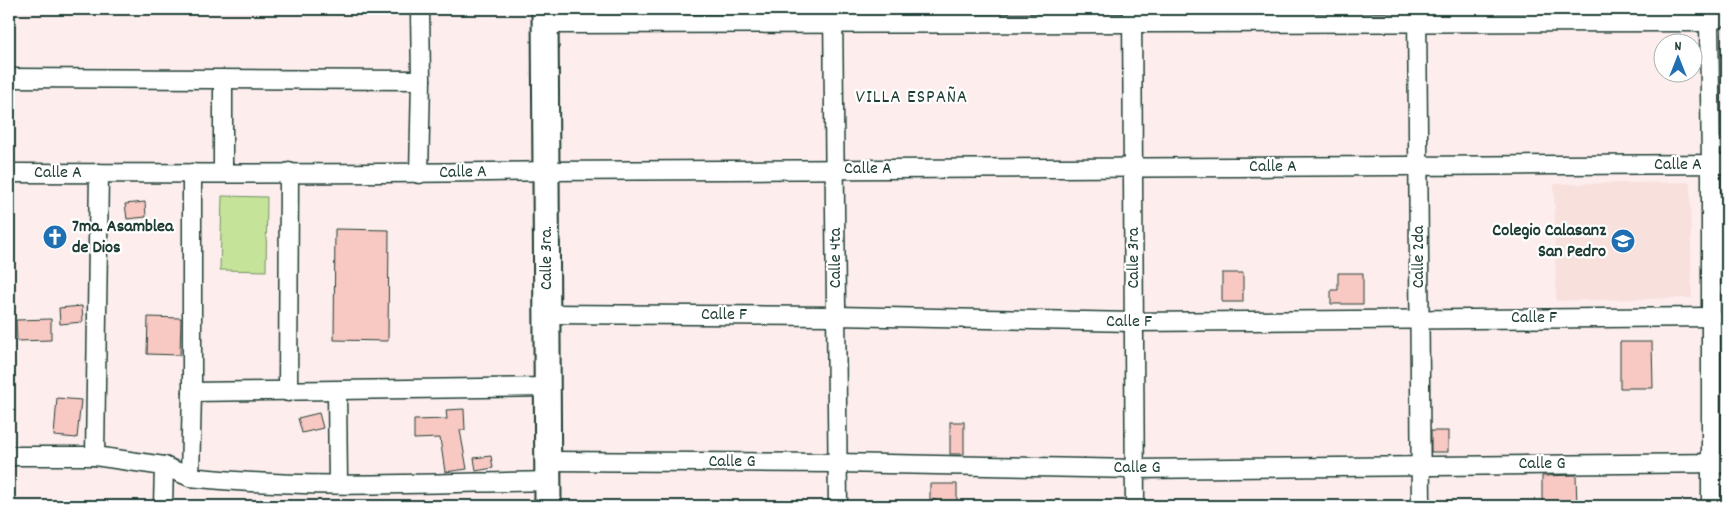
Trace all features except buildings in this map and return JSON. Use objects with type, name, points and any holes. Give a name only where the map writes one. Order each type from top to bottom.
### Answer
[{"type":"main road","name":"Calle 3ra.","points":[[546,16],[548,506]]},
{"type":"street","points":[[419,174],[420,9]]},
{"type":"street","points":[[546,16],[1417,16],[1709,22],[1727,14]]},
{"type":"street","name":"Calle 4ta","points":[[833,16],[838,506]]},
{"type":"street","name":"Calle 3ra","points":[[1132,16],[1135,506]]},
{"type":"street","name":"Calle 2da","points":[[1417,16],[1420,166],[1421,506]]},
{"type":"street","points":[[1709,22],[1719,164],[1720,463],[1711,506]]},
{"type":"street","points":[[9,78],[421,80]]},
{"type":"street","points":[[223,79],[223,172]]},
{"type":"street","name":"Calle A","points":[[9,174],[289,172],[419,174],[546,171],[1719,164]]},
{"type":"street","points":[[288,392],[289,172]]},
{"type":"street","points":[[96,456],[99,173]]},
{"type":"street","points":[[190,477],[192,173]]},
{"type":"street","name":"Calle F","points":[[547,314],[836,316],[1134,322],[1420,318],[1719,317]]},
{"type":"street","points":[[192,392],[547,387]]},
{"type":"street","points":[[337,391],[338,484]]},
{"type":"street","name":"Calle G","points":[[9,456],[96,456],[164,466],[190,477],[338,484],[548,471],[838,463],[1134,469],[1720,463]]},
{"type":"street","points":[[163,506],[164,466]]},
{"type":"shaded area","name":"Colegio Calasanz San Pedro","points":[[1690,182],[1692,298],[1556,301],[1554,184]]},
{"type":"green space","points":[[222,196],[267,197],[266,271],[220,270]]},
{"type":"place","name":"7ma. Asamblea de Dios","points":[[55,237]]},
{"type":"place","name":"Colegio Calasanz San Pedro","points":[[1623,241]]},
{"type":"district","name":"VILLA ESPAÑA","points":[[912,98]]}]
